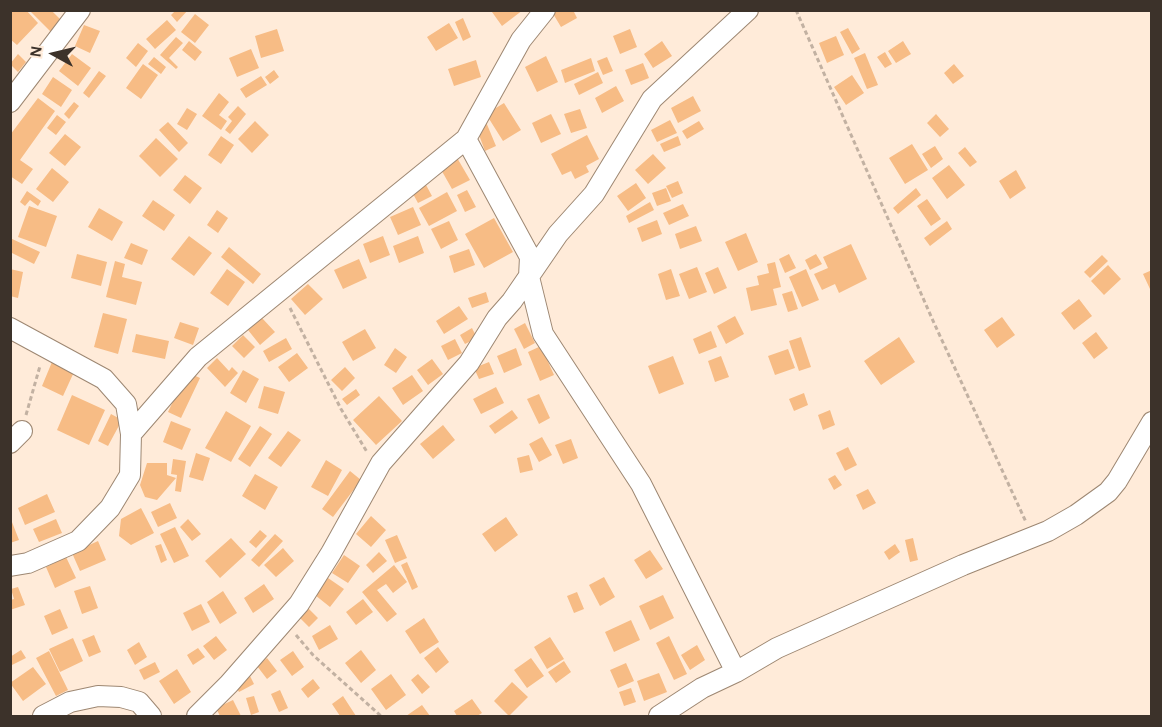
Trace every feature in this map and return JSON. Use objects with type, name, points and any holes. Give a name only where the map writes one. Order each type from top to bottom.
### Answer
[{"type":"street","points":[[14,90],[80,10]]},
{"type":"street","points":[[131,434],[198,357],[280,293],[417,176],[466,139],[521,40],[545,10]]},
{"type":"street","points":[[197,717],[285,620],[318,576],[378,469],[395,444],[469,363],[497,318],[529,277],[558,234],[594,194],[652,99],[748,10]]},
{"type":"street","points":[[466,139],[530,257],[529,277],[543,334],[641,484],[736,672]]},
{"type":"street","points":[[10,328],[104,379],[126,404],[131,434],[130,475],[110,508],[78,541],[28,562],[10,566]]},
{"type":"street","points":[[658,717],[702,688],[736,672],[777,648],[834,621],[1033,537],[1076,515],[1108,492],[1121,475],[1152,422]]},
{"type":"street","points":[[43,717],[70,702],[98,696],[121,697],[139,702],[151,717]]},
{"type":"path","points":[[796,10],[934,323],[1033,537]]},
{"type":"path","points":[[280,293],[295,316],[340,409],[378,469]]},
{"type":"path","points":[[16,437],[45,348]]},
{"type":"path","points":[[285,620],[313,655],[374,707],[381,717]]},
{"type":"building","points":[[10,10],[26,10],[38,23],[17,45],[10,39]]},
{"type":"building","points":[[29,10],[51,10],[62,21],[51,32]]},
{"type":"building","points":[[176,10],[188,10],[177,22],[171,15]]},
{"type":"building","points":[[494,10],[523,10],[502,26],[492,12]]},
{"type":"building","points":[[573,10],[577,18],[561,27],[552,12]]},
{"type":"building","points":[[195,14],[209,25],[195,43],[181,32]]},
{"type":"building","points":[[463,18],[471,37],[463,41],[455,22]]},
{"type":"building","points":[[167,20],[176,30],[155,49],[146,39]]},
{"type":"building","points":[[449,23],[458,38],[436,51],[427,37]]},
{"type":"building","points":[[84,25],[100,31],[90,53],[75,46]]},
{"type":"building","points":[[848,28],[860,49],[852,54],[840,32]]},
{"type":"building","points":[[277,29],[284,51],[261,58],[255,36]]},
{"type":"building","points":[[630,29],[637,47],[620,54],[613,36]]},
{"type":"building","points":[[836,36],[844,55],[827,63],[819,43]]},
{"type":"building","points":[[176,37],[183,43],[169,58],[178,67],[176,69],[160,55]]},
{"type":"building","points":[[189,41],[202,52],[195,61],[182,50]]},
{"type":"building","points":[[662,41],[672,56],[653,68],[644,54]]},
{"type":"building","points":[[903,41],[911,54],[896,63],[888,51]]},
{"type":"building","points":[[138,43],[148,51],[136,67],[126,58]]},
{"type":"building","points":[[251,49],[259,68],[237,77],[229,58]]},
{"type":"building","points":[[885,52],[892,64],[885,68],[877,57]]},
{"type":"building","points":[[865,53],[878,85],[867,89],[854,58]]},
{"type":"building","points":[[18,54],[26,62],[18,72],[10,64]]},
{"type":"building","points":[[72,54],[91,68],[78,86],[59,71]]},
{"type":"building","points":[[546,56],[558,82],[537,92],[525,67]]},
{"type":"building","points":[[154,57],[166,67],[161,74],[148,64]]},
{"type":"building","points":[[607,57],[613,71],[603,75],[597,61]]},
{"type":"building","points":[[591,58],[595,71],[565,83],[561,70]]},
{"type":"building","points":[[476,60],[481,77],[454,86],[448,69]]},
{"type":"building","points":[[643,63],[649,78],[631,85],[625,70]]},
{"type":"building","points":[[143,64],[158,75],[141,99],[126,88]]},
{"type":"building","points":[[954,64],[964,76],[953,84],[944,73]]},
{"type":"building","points":[[274,70],[279,77],[270,84],[265,77]]},
{"type":"building","points":[[99,71],[106,76],[89,98],[83,93]]},
{"type":"building","points":[[598,72],[603,83],[579,95],[574,84]]},
{"type":"building","points":[[852,75],[864,93],[846,105],[834,87]]},
{"type":"building","points":[[261,76],[267,85],[246,98],[240,89]]},
{"type":"building","points":[[53,77],[72,90],[61,107],[42,94]]},
{"type":"building","points":[[616,86],[624,101],[602,113],[595,98]]},
{"type":"building","points":[[219,93],[229,102],[219,115],[227,121],[221,130],[202,116]]},
{"type":"building","points":[[693,96],[701,111],[678,123],[671,108]]},
{"type":"building","points":[[38,98],[55,111],[20,160],[33,169],[22,184],[10,176],[10,135]]},
{"type":"building","points":[[74,102],[79,106],[69,119],[64,114]]},
{"type":"building","points":[[504,103],[521,130],[503,141],[486,114]]},
{"type":"building","points":[[238,106],[246,114],[230,134],[225,130],[232,121],[228,117]]},
{"type":"building","points":[[187,108],[197,114],[187,130],[177,124]]},
{"type":"building","points":[[580,109],[587,128],[571,133],[564,114]]},
{"type":"building","points":[[551,114],[561,134],[541,143],[532,123]]},
{"type":"building","points":[[936,114],[949,129],[940,137],[927,123]]},
{"type":"building","points":[[57,115],[66,122],[56,135],[47,128]]},
{"type":"building","points":[[670,120],[677,133],[657,142],[651,130]]},
{"type":"building","points":[[255,121],[269,135],[252,153],[238,139]]},
{"type":"building","points":[[699,121],[704,129],[687,139],[682,131]]},
{"type":"building","points":[[168,122],[188,143],[179,152],[159,130]]},
{"type":"building","points":[[486,122],[496,146],[485,151],[476,127]]},
{"type":"building","points":[[65,134],[81,147],[65,166],[49,153]]},
{"type":"building","points":[[587,135],[599,159],[586,166],[589,172],[575,179],[571,171],[562,175],[551,154]]},
{"type":"building","points":[[221,136],[234,145],[221,164],[208,155]]},
{"type":"building","points":[[678,136],[681,145],[664,152],[660,144]]},
{"type":"building","points":[[156,138],[178,159],[160,177],[139,156]]},
{"type":"building","points":[[912,144],[928,170],[905,184],[889,158]]},
{"type":"building","points":[[935,146],[943,159],[931,168],[922,154]]},
{"type":"building","points":[[965,147],[977,162],[970,167],[958,153]]},
{"type":"building","points":[[653,154],[666,168],[648,184],[635,170]]},
{"type":"building","points":[[456,156],[470,180],[452,189],[439,166]]},
{"type":"building","points":[[949,165],[965,185],[947,199],[932,178]]},
{"type":"building","points":[[52,168],[69,182],[53,202],[36,189]]},
{"type":"building","points":[[1016,170],[1026,188],[1010,199],[999,181]]},
{"type":"building","points":[[185,175],[202,188],[190,204],[173,190]]},
{"type":"building","points":[[678,181],[683,193],[672,198],[666,186]]},
{"type":"building","points":[[636,183],[646,198],[628,211],[617,196]]},
{"type":"building","points":[[426,185],[432,196],[418,203],[412,192]]},
{"type":"building","points":[[666,188],[671,201],[657,206],[652,193]]},
{"type":"building","points":[[916,188],[921,195],[898,214],[893,208]]},
{"type":"building","points":[[467,190],[476,207],[465,212],[457,195]]},
{"type":"building","points":[[27,191],[41,201],[38,206],[30,200],[25,206],[20,202]]},
{"type":"building","points":[[447,192],[457,211],[429,226],[419,208]]},
{"type":"building","points":[[927,199],[941,219],[931,226],[917,206]]},
{"type":"building","points":[[153,200],[175,215],[164,231],[142,216]]},
{"type":"building","points":[[650,202],[654,210],[629,223],[626,216]]},
{"type":"building","points":[[683,204],[689,216],[669,225],[663,213]]},
{"type":"building","points":[[29,206],[57,216],[46,247],[18,237]]},
{"type":"building","points":[[413,207],[421,225],[398,235],[390,217]]},
{"type":"building","points":[[99,208],[123,222],[112,241],[88,227]]},
{"type":"building","points":[[217,210],[228,218],[218,233],[207,225]]},
{"type":"building","points":[[494,218],[513,252],[484,268],[465,234]]},
{"type":"building","points":[[657,220],[662,234],[642,242],[637,228]]},
{"type":"building","points":[[449,221],[458,240],[441,249],[431,229]]},
{"type":"building","points":[[947,221],[952,229],[930,246],[924,238]]},
{"type":"building","points":[[696,226],[702,241],[680,249],[675,234]]},
{"type":"building","points":[[746,233],[758,262],[738,271],[725,242]]},
{"type":"building","points":[[189,236],[212,253],[194,276],[171,259]]},
{"type":"building","points":[[383,236],[390,255],[370,263],[363,244]]},
{"type":"building","points":[[418,236],[424,253],[399,263],[393,246]]},
{"type":"building","points":[[10,238],[40,252],[34,264],[10,252]]},
{"type":"building","points":[[131,243],[148,250],[142,265],[124,258]]},
{"type":"building","points":[[851,244],[867,279],[839,293],[835,284],[822,290],[814,274],[828,268],[823,257]]},
{"type":"building","points":[[229,247],[261,274],[253,284],[221,257]]},
{"type":"building","points":[[469,249],[475,265],[454,273],[449,256]]},
{"type":"building","points":[[77,254],[107,262],[101,286],[71,278]]},
{"type":"building","points":[[789,254],[796,268],[785,273],[779,259]]},
{"type":"building","points":[[816,254],[822,264],[810,270],[805,260]]},
{"type":"building","points":[[1102,255],[1108,261],[1090,278],[1084,272]]},
{"type":"building","points":[[359,259],[367,278],[343,289],[334,270]]},
{"type":"building","points":[[115,261],[125,264],[122,277],[142,282],[136,305],[106,297]]},
{"type":"building","points":[[775,262],[781,287],[773,289],[777,305],[751,311],[746,288],[759,285],[757,276],[769,273],[767,264]]},
{"type":"building","points":[[1108,265],[1121,279],[1104,295],[1091,281]]},
{"type":"building","points":[[697,267],[707,292],[689,299],[679,274]]},
{"type":"building","points":[[718,267],[727,288],[714,294],[705,273]]},
{"type":"building","points":[[10,269],[23,272],[18,298],[10,296]]},
{"type":"building","points":[[227,269],[245,282],[228,306],[210,293]]},
{"type":"building","points":[[671,269],[680,296],[666,300],[658,274]]},
{"type":"building","points":[[806,269],[819,300],[802,307],[789,277]]},
{"type":"building","points":[[1152,270],[1152,288],[1150,289],[1143,274]]},
{"type":"building","points":[[308,284],[323,299],[305,315],[291,299]]},
{"type":"building","points":[[792,291],[798,309],[788,312],[782,294]]},
{"type":"building","points":[[486,292],[489,302],[472,308],[468,298]]},
{"type":"building","points":[[1079,299],[1092,316],[1074,330],[1061,313]]},
{"type":"building","points":[[459,306],[468,319],[444,334],[436,321]]},
{"type":"building","points":[[103,313],[127,319],[118,354],[94,347]]},
{"type":"building","points":[[735,316],[744,334],[726,344],[717,326]]},
{"type":"building","points":[[1002,317],[1015,335],[997,348],[984,330]]},
{"type":"building","points":[[262,318],[275,332],[260,345],[248,330]]},
{"type":"building","points":[[180,322],[199,328],[193,345],[174,338]]},
{"type":"building","points":[[525,323],[535,343],[524,349],[514,329]]},
{"type":"building","points":[[472,328],[477,338],[465,344],[460,335]]},
{"type":"building","points":[[365,329],[376,348],[353,361],[342,342]]},
{"type":"building","points":[[711,331],[717,347],[699,354],[693,339]]},
{"type":"building","points":[[1096,332],[1108,348],[1094,359],[1082,343]]},
{"type":"building","points":[[136,334],[169,341],[165,359],[132,352]]},
{"type":"building","points":[[243,335],[255,347],[244,358],[232,346]]},
{"type":"building","points":[[801,337],[811,367],[799,371],[789,341]]},
{"type":"building","points":[[899,337],[915,362],[881,385],[864,361]]},
{"type":"building","points":[[286,338],[292,349],[269,362],[263,351]]},
{"type":"building","points":[[455,339],[462,353],[448,360],[441,346]]},
{"type":"building","points":[[541,346],[554,375],[540,381],[528,352]]},
{"type":"building","points":[[395,348],[407,357],[396,373],[384,365]]},
{"type":"building","points":[[516,348],[522,365],[504,373],[497,356]]},
{"type":"building","points":[[788,349],[795,368],[775,375],[768,356]]},
{"type":"building","points":[[297,353],[308,368],[289,382],[278,367]]},
{"type":"building","points":[[673,356],[684,384],[659,394],[648,366]]},
{"type":"building","points":[[721,356],[729,377],[715,382],[708,361]]},
{"type":"building","points":[[217,358],[229,371],[232,367],[238,373],[225,387],[207,368]]},
{"type":"building","points":[[432,359],[443,374],[428,385],[417,370]]},
{"type":"building","points":[[52,362],[74,372],[63,396],[42,386]]},
{"type":"building","points":[[489,362],[494,374],[479,379],[474,368]]},
{"type":"building","points":[[345,367],[355,378],[342,391],[331,380]]},
{"type":"building","points":[[243,370],[259,379],[246,403],[230,393]]},
{"type":"building","points":[[187,372],[200,378],[181,418],[168,412]]},
{"type":"building","points":[[412,375],[423,391],[403,405],[392,388]]},
{"type":"building","points":[[264,386],[285,392],[278,414],[258,408]]},
{"type":"building","points":[[496,387],[504,403],[481,414],[473,399]]},
{"type":"building","points":[[356,389],[360,395],[347,405],[342,399]]},
{"type":"building","points":[[804,393],[808,405],[794,411],[789,399]]},
{"type":"building","points":[[539,394],[550,418],[539,424],[527,399]]},
{"type":"building","points":[[72,395],[105,410],[89,445],[57,430]]},
{"type":"building","points":[[379,396],[402,421],[376,445],[353,420]]},
{"type":"building","points":[[512,410],[518,418],[495,434],[489,426]]},
{"type":"building","points":[[830,410],[835,425],[823,430],[818,415]]},
{"type":"building","points":[[226,411],[251,426],[231,462],[205,448]]},
{"type":"building","points":[[111,414],[122,420],[108,446],[98,441]]},
{"type":"building","points":[[171,421],[191,429],[182,450],[163,442]]},
{"type":"building","points":[[443,425],[455,440],[433,459],[420,444]]},
{"type":"building","points":[[260,426],[272,434],[250,467],[238,459]]},
{"type":"building","points":[[288,431],[301,440],[281,467],[268,458]]},
{"type":"building","points":[[542,437],[552,455],[539,462],[529,444]]},
{"type":"building","points":[[571,439],[578,458],[563,464],[555,445]]},
{"type":"building","points":[[848,447],[857,465],[845,471],[836,453]]},
{"type":"building","points":[[196,453],[210,458],[203,481],[189,477]]},
{"type":"building","points":[[529,455],[533,470],[520,473],[517,458]]},
{"type":"building","points":[[173,459],[186,461],[181,492],[175,491],[177,475],[171,474]]},
{"type":"building","points":[[326,460],[342,470],[328,496],[311,487]]},
{"type":"building","points":[[147,463],[167,463],[167,475],[176,478],[157,500],[145,497],[140,485]]},
{"type":"building","points":[[350,471],[361,480],[333,517],[322,509]]},
{"type":"building","points":[[255,474],[278,487],[265,510],[242,496]]},
{"type":"building","points":[[835,475],[842,485],[834,490],[828,479]]},
{"type":"building","points":[[868,489],[876,503],[863,510],[856,495]]},
{"type":"building","points":[[47,494],[55,512],[25,525],[18,508]]},
{"type":"building","points":[[170,503],[177,518],[158,527],[151,512]]},
{"type":"building","points":[[141,508],[154,533],[131,545],[119,536],[121,519]]},
{"type":"building","points":[[371,516],[386,530],[371,547],[356,534]]},
{"type":"building","points":[[10,517],[19,540],[10,543]]},
{"type":"building","points":[[506,517],[518,535],[495,552],[482,534]]},
{"type":"building","points":[[56,519],[62,533],[39,542],[33,529]]},
{"type":"building","points":[[188,519],[201,534],[192,541],[180,527]]},
{"type":"building","points":[[175,527],[189,556],[174,563],[160,534]]},
{"type":"building","points":[[260,530],[267,536],[256,548],[249,542]]},
{"type":"building","points":[[275,534],[283,541],[259,567],[251,560]]},
{"type":"building","points":[[397,535],[407,558],[395,563],[385,540]]},
{"type":"building","points":[[231,538],[246,554],[220,578],[205,561]]},
{"type":"building","points":[[913,538],[918,560],[910,562],[905,540]]},
{"type":"building","points":[[98,541],[106,560],[80,571],[72,553]]},
{"type":"building","points":[[161,544],[167,560],[161,563],[155,546]]},
{"type":"building","points":[[895,544],[900,552],[889,560],[884,552]]},
{"type":"building","points":[[283,548],[294,561],[276,577],[264,565]]},
{"type":"building","points":[[650,550],[663,569],[646,579],[634,560]]},
{"type":"building","points":[[379,552],[387,561],[373,573],[366,565]]},
{"type":"building","points":[[344,555],[360,566],[348,583],[332,573]]},
{"type":"building","points":[[66,557],[76,578],[55,588],[46,567]]},
{"type":"building","points":[[407,562],[418,587],[412,590],[401,565]]},
{"type":"building","points":[[394,565],[407,582],[393,593],[386,584],[377,590],[397,614],[387,622],[362,592]]},
{"type":"building","points":[[604,577],[615,597],[600,606],[589,585]]},
{"type":"building","points":[[328,578],[344,589],[330,607],[315,595]]},
{"type":"building","points":[[264,584],[274,599],[253,613],[244,598]]},
{"type":"building","points":[[90,586],[98,608],[82,614],[74,591]]},
{"type":"building","points":[[18,587],[25,605],[10,610],[10,600],[14,599],[11,589]]},
{"type":"building","points":[[223,591],[237,613],[220,624],[207,602]]},
{"type":"building","points":[[577,592],[584,609],[574,613],[567,596]]},
{"type":"building","points":[[663,595],[674,618],[650,630],[639,606]]},
{"type":"building","points":[[363,599],[373,612],[356,625],[346,612]]},
{"type":"building","points":[[201,604],[210,622],[192,631],[183,613]]},
{"type":"building","points":[[307,607],[318,618],[309,627],[299,617]]},
{"type":"building","points":[[60,609],[68,628],[52,635],[44,616]]},
{"type":"building","points":[[424,618],[439,642],[420,654],[405,631]]},
{"type":"building","points":[[631,620],[640,640],[614,652],[605,632]]},
{"type":"building","points":[[330,625],[338,639],[319,650],[312,636]]},
{"type":"building","points":[[94,635],[101,652],[89,657],[82,640]]},
{"type":"building","points":[[216,636],[227,650],[214,660],[203,646]]},
{"type":"building","points":[[669,636],[687,674],[674,680],[656,643]]},
{"type":"building","points":[[550,637],[564,659],[547,669],[534,647]]},
{"type":"building","points":[[73,638],[83,661],[60,672],[49,649]]},
{"type":"building","points":[[139,642],[147,657],[135,665],[127,650]]},
{"type":"building","points":[[697,645],[705,660],[690,670],[681,655]]},
{"type":"building","points":[[438,647],[449,662],[436,673],[424,658]]},
{"type":"building","points":[[198,648],[205,657],[193,665],[187,655]]},
{"type":"building","points":[[21,650],[26,658],[10,666],[10,657]]},
{"type":"building","points":[[361,650],[376,670],[361,683],[345,663]]},
{"type":"building","points":[[49,651],[68,690],[56,696],[36,658]]},
{"type":"building","points":[[293,651],[304,667],[292,676],[280,660]]},
{"type":"building","points":[[267,658],[277,671],[267,679],[257,666]]},
{"type":"building","points":[[531,658],[544,676],[527,688],[514,670]]},
{"type":"building","points":[[564,661],[571,672],[556,683],[548,672]]},
{"type":"building","points":[[155,662],[160,672],[144,680],[139,670]]},
{"type":"building","points":[[626,663],[634,681],[618,688],[610,670]]},
{"type":"building","points":[[33,667],[46,684],[23,701],[10,683]]},
{"type":"building","points":[[177,669],[191,692],[174,704],[159,681]]},
{"type":"building","points":[[659,673],[667,692],[644,701],[637,681]]},
{"type":"building","points":[[391,674],[406,695],[386,710],[371,689]]},
{"type":"building","points":[[418,674],[430,687],[422,694],[411,680]]},
{"type":"building","points":[[250,676],[254,684],[239,692],[235,685]]},
{"type":"building","points":[[313,679],[320,688],[308,698],[301,689]]},
{"type":"building","points":[[512,682],[528,697],[509,716],[494,701]]},
{"type":"building","points":[[631,688],[636,702],[624,706],[619,692]]},
{"type":"building","points":[[280,690],[288,708],[279,712],[271,694]]},
{"type":"building","points":[[254,696],[259,712],[251,715],[246,698]]},
{"type":"building","points":[[343,696],[356,716],[340,716],[332,704]]},
{"type":"building","points":[[472,699],[482,713],[477,716],[457,716],[454,711]]},
{"type":"building","points":[[233,700],[241,716],[220,716],[216,708]]},
{"type":"building","points":[[422,705],[430,716],[406,716]]}]
